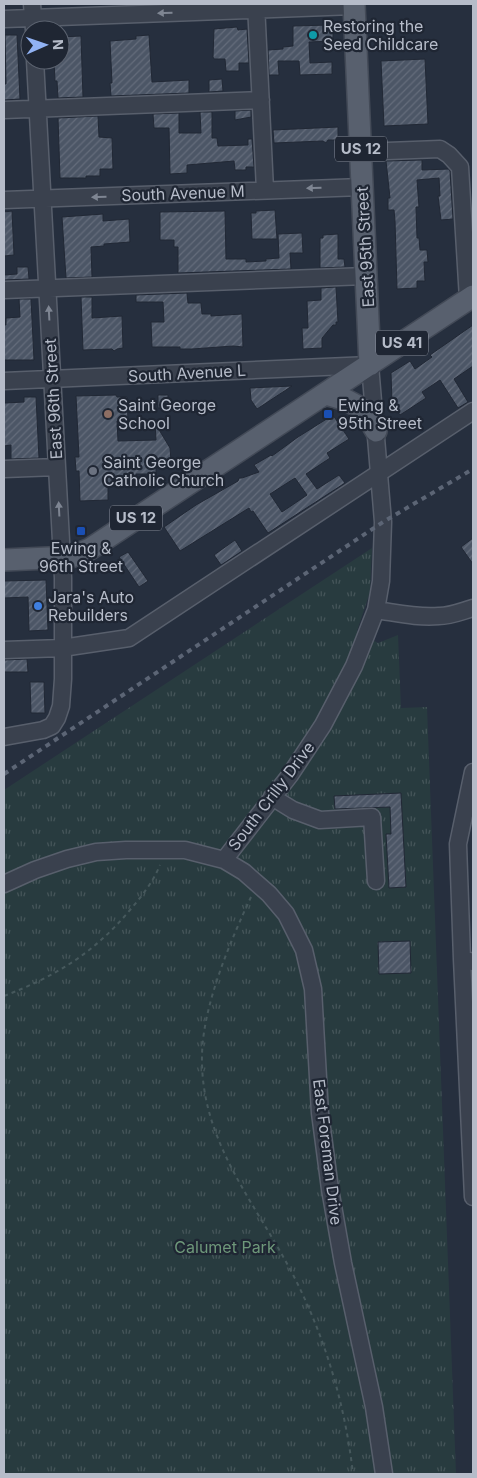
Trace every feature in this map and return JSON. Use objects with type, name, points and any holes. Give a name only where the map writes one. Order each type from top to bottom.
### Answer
[{"type":"main road","name":"East 95th Street","points":[[354,5],[370,365]]},
{"type":"main road","name":"US 41","points":[[370,365],[470,298]]},
{"type":"main road","name":"US 12","points":[[4,560],[62,558],[90,549],[370,365]]},
{"type":"main road","points":[[326,394],[346,400],[364,409],[376,431]]},
{"type":"street","points":[[4,19],[256,7],[354,5]]},
{"type":"street","points":[[256,7],[265,190]]},
{"type":"street","name":"East 96th Street","points":[[4,737],[43,730],[52,726],[61,706],[62,558],[36,70]]},
{"type":"street","points":[[4,110],[261,100]]},
{"type":"street","points":[[361,152],[440,149],[449,155],[460,167],[470,298]]},
{"type":"street","name":"South Avenue M","points":[[4,200],[362,187]]},
{"type":"street","points":[[4,290],[366,276]]},
{"type":"street","name":"South Avenue L","points":[[4,381],[370,365]]},
{"type":"street","name":"East 95th Street","points":[[370,365],[379,473],[383,555],[376,610]]},
{"type":"street","points":[[4,650],[62,648],[129,638],[473,411]]},
{"type":"street","points":[[4,469],[57,467]]},
{"type":"street","points":[[376,610],[415,616],[437,617],[473,608]]},
{"type":"street","name":"South Crilly Drive","points":[[4,884],[43,867],[96,852],[166,849],[204,854],[224,860],[290,775],[323,725],[354,666],[376,610]]},
{"type":"street","points":[[473,772],[458,844],[468,960],[473,1197]]},
{"type":"street","points":[[272,798],[293,810],[320,820],[372,817],[376,881]]},
{"type":"street","name":"East Foreman Drive","points":[[224,860],[258,883],[286,914],[304,950],[310,969],[314,990],[320,1113],[330,1189],[343,1263],[368,1374],[384,1474]]},
{"type":"path","points":[[4,996],[49,977],[85,955],[103,940],[145,893],[156,876],[161,863]]},
{"type":"path","points":[[258,883],[242,915],[224,960],[208,1017],[202,1055],[207,1103],[222,1150],[235,1176],[290,1269],[306,1303],[334,1377],[345,1414],[354,1474]]},
{"type":"green space","name":"Calumet Park","points":[[372,548],[370,592],[357,631],[378,643],[398,635],[401,708],[427,707],[456,1474],[4,1474],[4,790]]},
{"type":"building","points":[[330,25],[333,28],[333,41],[309,42],[310,63],[332,62],[332,74],[300,75],[299,61],[278,61],[279,75],[269,75],[268,50],[293,46],[293,26]]},
{"type":"building","points":[[237,27],[238,30],[247,29],[249,63],[239,63],[239,71],[226,71],[225,59],[214,59],[213,57],[214,29]]},
{"type":"building","points":[[5,35],[17,35],[20,99],[4,100],[4,84],[6,84]]},
{"type":"building","points":[[149,35],[152,82],[189,80],[189,93],[111,96],[110,41],[136,39],[136,36]]},
{"type":"building","points":[[81,36],[83,97],[58,98],[54,70],[70,70],[70,37]]},
{"type":"building","points":[[425,59],[428,124],[384,126],[381,61]]},
{"type":"building","points":[[222,79],[223,91],[209,92],[209,80]]},
{"type":"building","points":[[251,110],[251,117],[235,120],[235,111]]},
{"type":"building","points":[[200,112],[212,112],[212,138],[217,138],[218,146],[248,145],[248,139],[252,139],[254,167],[246,167],[246,170],[235,170],[234,161],[187,165],[187,173],[170,174],[169,128],[154,128],[153,114],[179,113],[179,133],[201,133]]},
{"type":"building","points":[[98,116],[99,137],[112,138],[113,169],[100,169],[100,176],[60,178],[58,118]]},
{"type":"building","points":[[338,127],[338,140],[328,140],[326,143],[323,141],[274,143],[273,130]]},
{"type":"building","points":[[422,160],[422,170],[449,169],[453,219],[441,220],[438,196],[440,196],[439,178],[417,180],[419,207],[416,207],[417,238],[419,238],[420,250],[427,250],[428,262],[424,262],[425,281],[417,281],[417,288],[397,289],[395,221],[394,210],[388,210],[388,198],[390,198],[386,161]]},
{"type":"building","points":[[275,210],[277,239],[252,239],[251,213]]},
{"type":"building","points":[[12,211],[14,255],[4,256],[4,212]]},
{"type":"building","points":[[225,211],[226,259],[246,259],[246,262],[279,258],[278,234],[302,233],[303,253],[290,253],[291,269],[178,273],[178,247],[174,247],[174,240],[160,240],[160,212]]},
{"type":"building","points":[[103,214],[103,221],[129,219],[130,242],[91,247],[92,277],[66,278],[62,217]]},
{"type":"building","points":[[338,234],[338,259],[344,259],[345,267],[320,268],[320,238],[323,238],[323,235]]},
{"type":"building","points":[[17,267],[28,267],[29,279],[4,280],[4,275],[17,274]]},
{"type":"building","points":[[336,287],[338,322],[322,338],[322,348],[303,349],[302,328],[308,328],[307,301],[321,300],[321,288]]},
{"type":"building","points":[[187,293],[188,303],[201,303],[202,314],[211,314],[211,316],[242,314],[243,347],[180,349],[180,347],[152,347],[151,322],[164,322],[163,302],[136,302],[136,295]]},
{"type":"building","points":[[81,297],[92,297],[92,318],[122,316],[123,348],[114,351],[112,349],[83,350]]},
{"type":"building","points":[[19,299],[31,299],[34,360],[4,360],[4,325],[6,325],[6,318],[20,317]]},
{"type":"building","points":[[473,325],[473,366],[454,379],[468,402],[458,408],[440,380],[422,392],[426,398],[400,415],[392,403],[391,373],[410,361],[415,369],[432,357],[430,355]]},
{"type":"building","points":[[292,386],[257,409],[251,400],[250,388]]},
{"type":"building","points":[[116,395],[117,397],[127,397],[128,420],[117,421],[118,441],[156,440],[155,423],[170,448],[171,461],[166,461],[165,464],[156,464],[156,474],[136,474],[136,483],[108,484],[108,500],[80,501],[79,471],[76,471],[75,457],[79,457],[76,396]]},
{"type":"building","points":[[158,395],[168,395],[168,408],[158,408]]},
{"type":"building","points":[[24,397],[36,397],[39,458],[11,459],[11,445],[4,446],[4,404],[24,402]]},
{"type":"building","points":[[333,415],[349,439],[327,453],[330,458],[306,474],[317,489],[339,475],[345,483],[268,533],[249,508],[180,551],[164,527],[196,505],[238,481],[239,478],[259,472],[254,465],[272,456]],"holes":[[[295,478],[307,495],[282,512],[270,494]]]},
{"type":"building","points":[[473,538],[473,564],[461,547]]},
{"type":"building","points":[[235,540],[242,551],[221,565],[214,555]]},
{"type":"building","points":[[128,552],[148,581],[139,587],[119,557]]},
{"type":"building","name":"Jara's Auto Rebuilders","points":[[46,580],[48,630],[29,631],[28,597],[4,598],[4,581]]},
{"type":"building","points":[[27,659],[28,672],[4,672],[4,660]]},
{"type":"building","points":[[30,682],[44,682],[45,713],[31,713]]},
{"type":"building","points":[[401,793],[406,887],[389,888],[386,834],[391,834],[390,807],[335,809],[334,796]]},
{"type":"building","points":[[410,941],[411,973],[379,974],[378,942]]},
{"type":"railway","points":[[4,774],[383,522],[473,469]]},
{"type":"place","name":"Restoring the Seed Childcare","points":[[313,35]]},
{"type":"place","name":"Saint George School","points":[[108,414]]},
{"type":"place","name":"Ewing & 95th Street","points":[[328,414]]},
{"type":"place","name":"Saint George Catholic Church","points":[[93,471]]},
{"type":"place","name":"Ewing & 96th Street","points":[[81,531]]},
{"type":"place","name":"Jara's Auto Rebuilders","points":[[38,606]]}]
